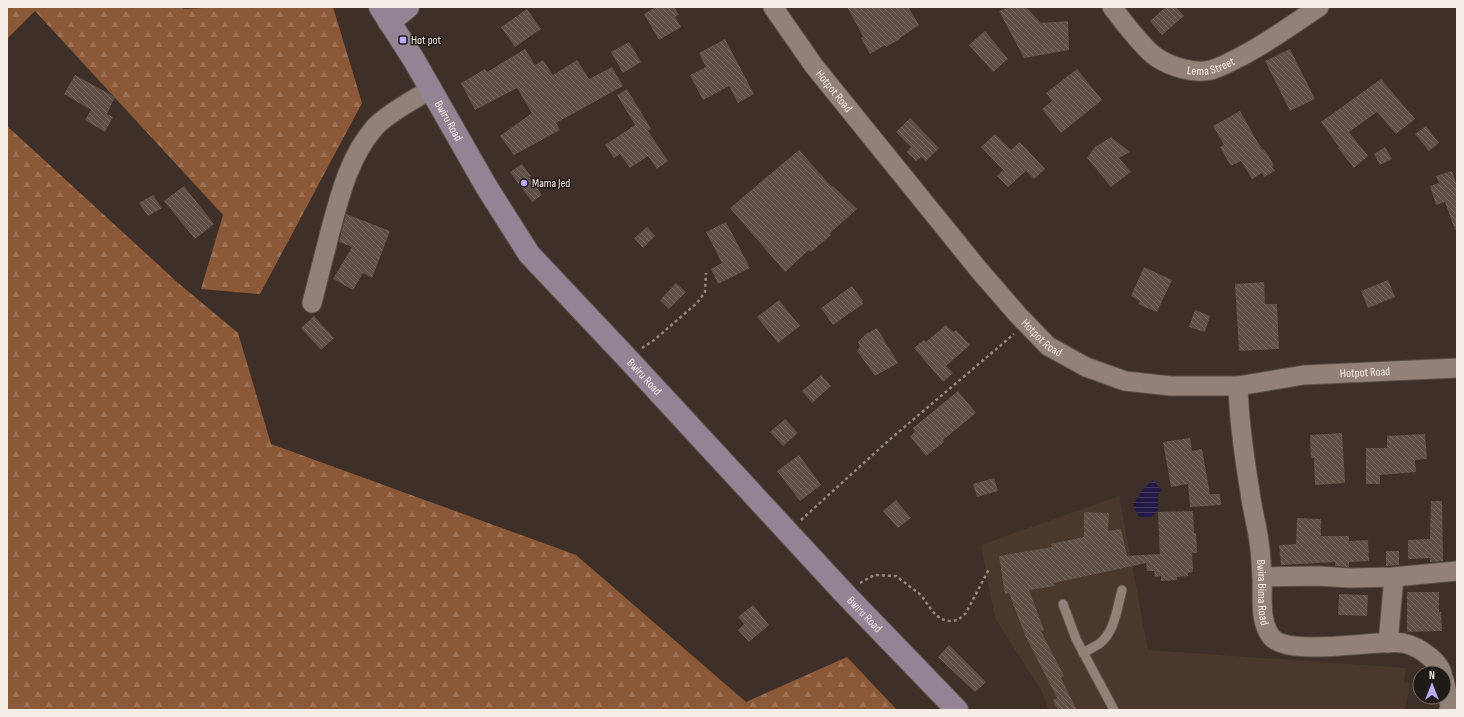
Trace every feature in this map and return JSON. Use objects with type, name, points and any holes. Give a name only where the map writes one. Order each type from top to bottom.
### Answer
[{"type":"main road","points":[[385,14],[408,7]]},
{"type":"main road","name":"Bwiru Road","points":[[385,14],[414,60],[486,186],[529,254],[845,594],[957,710]]},
{"type":"street","name":"Hotpot Road","points":[[773,7],[814,66],[978,270],[1026,324],[1048,346],[1086,367],[1125,381],[1171,386],[1238,386],[1304,375],[1457,368]]},
{"type":"street","name":"Lema Street","points":[[1112,7],[1140,41],[1156,57],[1186,69],[1202,71],[1211,70],[1225,65],[1265,43],[1319,7]]},
{"type":"street","points":[[312,303],[340,196],[349,169],[362,144],[376,126],[402,106],[430,90]]},
{"type":"street","name":"Bwira Bima Road","points":[[1238,386],[1239,419],[1259,541],[1263,612],[1266,627],[1270,636],[1280,644],[1298,646],[1329,646],[1388,642],[1403,643],[1416,647],[1426,653],[1437,665]]},
{"type":"street","points":[[1262,576],[1318,576],[1350,578],[1457,571]]},
{"type":"street","points":[[1388,642],[1394,576]]},
{"type":"street","points":[[1449,708],[1457,688]]},
{"type":"lane","points":[[1083,653],[1100,644],[1108,634],[1113,623],[1122,590]]},
{"type":"lane","points":[[1063,604],[1076,639],[1114,710]]},
{"type":"path","points":[[628,359],[653,341],[697,303],[705,292],[706,273]]},
{"type":"path","points":[[787,532],[888,441],[1026,324]]},
{"type":"path","points":[[845,594],[874,575],[896,576],[921,595],[941,620],[958,620],[966,613],[989,569]]},
{"type":"shaded area","points":[[1153,480],[1161,490],[1158,496],[1158,510],[1151,517],[1139,517],[1133,505],[1142,490]]},
{"type":"shaded area","points":[[1119,496],[1148,650],[1406,668],[1404,682],[1410,683],[1405,710],[1049,710],[1041,690],[995,618],[981,545]]},
{"type":"green space","points":[[7,7],[182,7],[184,9],[225,7],[333,7],[362,103],[260,294],[201,289],[223,215],[35,11],[7,39]]},
{"type":"green space","points":[[7,126],[177,282],[238,333],[271,444],[576,555],[746,702],[847,657],[897,710],[7,710]]},
{"type":"building","points":[[656,7],[674,7],[679,15],[675,17],[681,27],[659,40],[644,14]]},
{"type":"building","points":[[847,7],[908,7],[919,25],[900,39],[886,47],[885,45],[870,54],[861,38],[863,36]]},
{"type":"building","points":[[1009,7],[1026,7],[1041,23],[1068,21],[1069,50],[1024,58],[999,11]]},
{"type":"building","points":[[1166,7],[1176,7],[1184,16],[1162,35],[1150,21]]},
{"type":"building","points":[[527,9],[541,29],[515,47],[501,27]]},
{"type":"building","points":[[985,31],[1008,59],[993,72],[969,45]]},
{"type":"building","points":[[725,39],[754,94],[738,103],[729,86],[703,100],[690,75],[706,67],[699,53]]},
{"type":"building","points":[[629,42],[641,62],[623,73],[611,52]]},
{"type":"building","points":[[525,49],[535,65],[543,60],[553,75],[577,60],[589,79],[612,67],[623,86],[556,123],[560,130],[514,155],[500,136],[532,113],[517,88],[475,110],[461,83],[485,69],[487,72]]},
{"type":"building","points":[[1290,49],[1315,99],[1290,111],[1265,61]]},
{"type":"building","points":[[1077,69],[1102,100],[1061,133],[1042,109],[1052,101],[1046,93]]},
{"type":"building","points":[[75,75],[115,97],[107,114],[113,117],[105,132],[85,120],[91,110],[64,94]]},
{"type":"building","points":[[1381,79],[1415,119],[1396,134],[1377,112],[1349,132],[1368,156],[1354,168],[1338,148],[1339,147],[1321,122]]},
{"type":"building","points":[[627,89],[651,129],[648,131],[668,161],[657,169],[648,156],[630,168],[620,154],[614,158],[605,145],[635,125],[617,95]]},
{"type":"building","points":[[1240,111],[1257,141],[1274,165],[1272,167],[1275,171],[1264,177],[1262,173],[1252,179],[1241,161],[1231,166],[1220,147],[1224,145],[1213,126]]},
{"type":"building","points":[[910,118],[939,148],[926,161],[921,157],[916,161],[907,152],[911,147],[896,132]]},
{"type":"building","points":[[1426,126],[1439,143],[1429,151],[1415,134]]},
{"type":"building","points":[[995,134],[1011,150],[1020,142],[1045,169],[1034,179],[1026,171],[1008,187],[997,176],[1003,170],[981,147]]},
{"type":"building","points":[[1111,137],[1130,152],[1119,158],[1131,172],[1111,187],[1087,158],[1095,147]]},
{"type":"building","points":[[1385,147],[1392,159],[1380,165],[1374,154]]},
{"type":"building","points":[[799,150],[832,187],[833,186],[857,209],[830,233],[831,235],[811,252],[809,250],[785,272],[730,208]]},
{"type":"building","points":[[522,164],[542,195],[532,202],[510,172]]},
{"type":"building","points":[[1452,171],[1457,186],[1457,230],[1455,230],[1445,202],[1436,205],[1430,186],[1439,183],[1436,176]]},
{"type":"building","points":[[184,186],[214,224],[195,239],[164,201]]},
{"type":"building","points":[[153,195],[162,208],[148,216],[139,203]]},
{"type":"building","points":[[346,214],[390,231],[372,278],[363,273],[353,290],[333,279],[352,247],[339,242]]},
{"type":"building","points":[[726,222],[750,268],[718,284],[711,269],[722,263],[706,232]]},
{"type":"building","points":[[647,227],[655,236],[643,248],[634,238]]},
{"type":"building","points":[[1144,267],[1172,280],[1157,312],[1138,304],[1140,301],[1131,296]]},
{"type":"building","points":[[1388,280],[1395,297],[1368,308],[1361,291]]},
{"type":"building","points":[[1264,282],[1265,304],[1277,304],[1279,349],[1239,351],[1235,284]]},
{"type":"building","points":[[676,283],[686,292],[669,309],[660,300]]},
{"type":"building","points":[[852,286],[863,301],[863,304],[833,325],[821,308]]},
{"type":"building","points":[[779,300],[800,326],[778,343],[757,317]]},
{"type":"building","points":[[1195,310],[1210,316],[1205,332],[1189,327]]},
{"type":"building","points":[[314,316],[334,338],[321,350],[301,328]]},
{"type":"building","points":[[946,325],[953,332],[956,330],[970,345],[946,366],[953,373],[943,382],[914,348],[924,340],[926,342]]},
{"type":"building","points":[[877,328],[898,363],[875,376],[857,351],[860,347],[858,342],[866,334]]},
{"type":"building","points":[[821,375],[831,386],[812,403],[802,391]]},
{"type":"building","points":[[958,391],[976,413],[926,456],[910,436],[915,432],[913,428]]},
{"type":"building","points":[[785,419],[798,433],[783,446],[770,432]]},
{"type":"building","points":[[1342,433],[1345,483],[1315,485],[1314,458],[1311,458],[1310,435]]},
{"type":"building","points":[[1425,434],[1427,459],[1415,460],[1416,472],[1380,475],[1380,484],[1366,484],[1366,448],[1387,448],[1387,436]]},
{"type":"building","points":[[1190,438],[1192,451],[1202,449],[1210,494],[1220,494],[1221,505],[1190,507],[1188,484],[1171,487],[1163,442]]},
{"type":"building","points":[[799,455],[821,485],[800,501],[777,471]]},
{"type":"building","points":[[994,478],[998,491],[977,497],[973,484]]},
{"type":"building","points":[[896,500],[911,518],[898,528],[883,511]]},
{"type":"building","points":[[1431,501],[1442,501],[1443,561],[1430,562],[1430,558],[1408,559],[1408,540],[1430,539]]},
{"type":"building","points":[[1193,511],[1197,553],[1192,553],[1193,572],[1188,573],[1188,576],[1177,577],[1177,580],[1161,581],[1161,576],[1155,577],[1154,571],[1147,571],[1146,563],[1054,583],[1055,586],[1029,590],[1044,630],[1041,631],[1064,676],[1061,678],[1077,710],[1058,710],[1053,700],[1057,698],[1025,635],[1009,593],[1005,594],[999,556],[1052,547],[1051,544],[1084,537],[1084,512],[1109,513],[1108,531],[1121,529],[1127,556],[1160,554],[1158,512]]},
{"type":"building","points":[[1297,518],[1321,519],[1321,536],[1349,536],[1349,541],[1368,540],[1369,561],[1349,562],[1349,567],[1335,566],[1335,562],[1281,565],[1279,545],[1296,544]]},
{"type":"building","points":[[1386,551],[1399,551],[1399,565],[1386,566]]},
{"type":"building","points":[[1407,592],[1439,592],[1439,612],[1441,612],[1442,631],[1407,632]]},
{"type":"building","points":[[1339,594],[1368,595],[1367,616],[1338,615]]},
{"type":"building","points":[[753,605],[769,625],[749,642],[738,630],[744,624],[738,617]]},
{"type":"building","points":[[949,645],[986,682],[975,692],[938,657]]},
{"type":"place","name":"Hot pot","points":[[403,40]]},
{"type":"place","name":"Mama Jed","points":[[524,183]]}]
